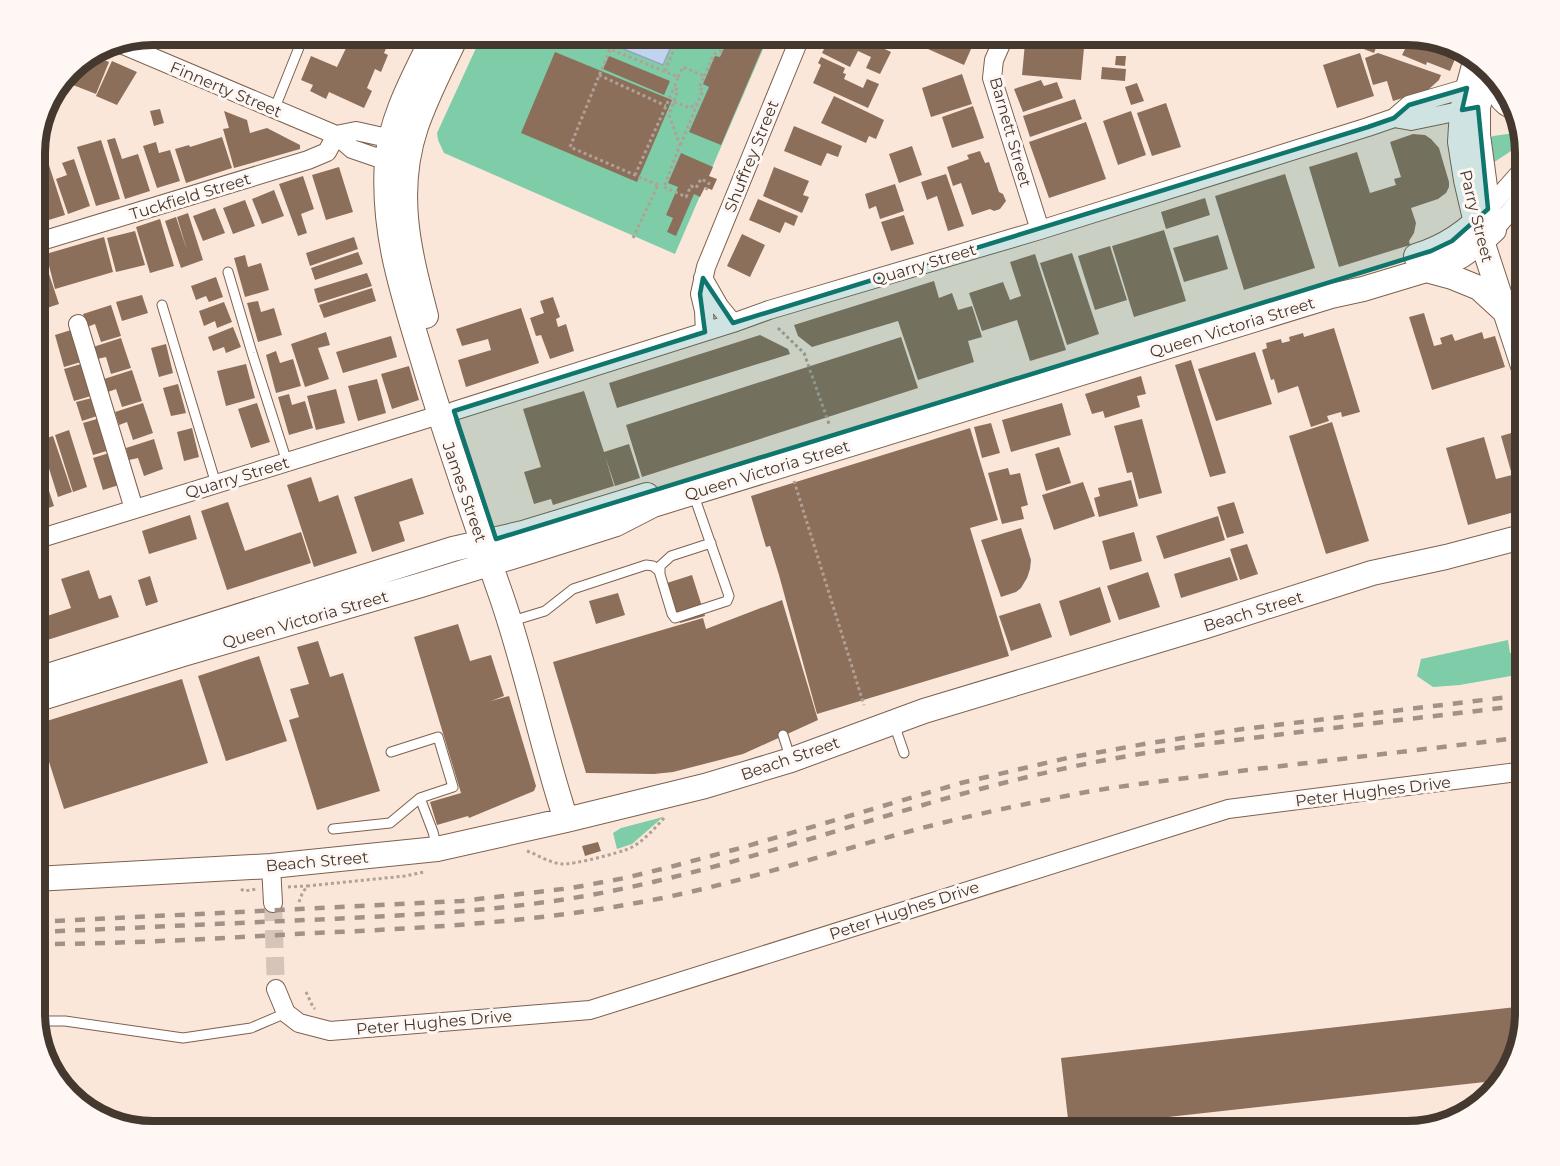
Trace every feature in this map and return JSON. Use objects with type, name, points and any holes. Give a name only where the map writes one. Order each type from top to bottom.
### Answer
[{"type":"street","name":"Finnerty Street","points":[[143,45],[274,110],[336,135],[352,148],[399,152]]},
{"type":"street","points":[[399,152],[400,108],[429,45]]},
{"type":"street","points":[[399,152],[423,109],[452,45]]},
{"type":"street","name":"Shuffrey Street","points":[[705,332],[700,294],[706,267],[797,45]]},
{"type":"street","name":"Barnett Street","points":[[1000,45],[994,60],[992,78],[1040,230]]},
{"type":"street","name":"Parry Street","points":[[1477,71],[1478,89],[1460,142],[1466,180],[1515,298]]},
{"type":"street","points":[[1478,89],[1496,97],[1504,105]]},
{"type":"street","name":"Quarry Street","points":[[45,537],[447,413],[769,310],[1040,230],[1394,118],[1411,121],[1478,89]]},
{"type":"street","name":"Tuckfield Street","points":[[45,240],[308,160],[327,152],[336,135]]},
{"type":"street","name":"James Street","points":[[399,152],[387,218],[401,288],[483,503],[509,620],[574,818]]},
{"type":"street","points":[[1485,226],[1515,183]]},
{"type":"street","points":[[1485,226],[1515,203]]},
{"type":"street","name":"Parry Street","points":[[1485,226],[1505,312],[1515,341]]},
{"type":"street","name":"Queen Victoria Street","points":[[45,677],[453,549],[493,551],[616,524],[653,505],[1321,299],[1426,270],[1461,256],[1485,226]]},
{"type":"street","name":"Queen Victoria Street","points":[[45,697],[421,585],[534,530],[1299,296],[1348,277],[1431,251],[1485,226]]},
{"type":"street","points":[[1426,270],[1479,288],[1505,312]]},
{"type":"street","points":[[704,278],[719,306],[733,323]]},
{"type":"street","points":[[78,324],[134,509]]},
{"type":"street","name":"Beach Street","points":[[45,878],[270,866],[437,849],[574,818],[705,786],[791,759],[924,711],[1372,573],[1515,539]]},
{"type":"street","name":"James Street","points":[[493,551],[512,582],[574,818]]},
{"type":"street","name":"Peter Hughes Drive","points":[[286,1012],[299,1023],[330,1031],[590,1010],[1228,809],[1515,772]]},
{"type":"street","points":[[270,866],[273,903]]},
{"type":"street","points":[[276,988],[286,1012]]},
{"type":"lane","points":[[274,110],[300,45]]},
{"type":"lane","points":[[228,272],[287,462]]},
{"type":"lane","points":[[162,305],[216,484]]},
{"type":"lane","points":[[671,556],[660,566],[660,574],[669,607],[675,618],[724,603],[729,598],[693,493]]},
{"type":"lane","points":[[522,618],[545,610],[570,590],[711,543]]},
{"type":"lane","points":[[646,565],[656,568],[660,574]]},
{"type":"lane","points":[[893,722],[904,753]]},
{"type":"lane","points":[[783,735],[791,759]]},
{"type":"lane","points":[[333,830],[390,823],[420,798],[453,787],[438,737],[391,752]]},
{"type":"lane","points":[[420,798],[434,832],[437,849]]},
{"type":"lane","points":[[45,1021],[65,1021],[183,1038],[251,1028],[286,1012]]},
{"type":"path","points":[[665,71],[676,45]]},
{"type":"path","points":[[664,187],[703,90],[699,88],[714,54],[720,52],[723,45]]},
{"type":"path","points":[[602,46],[678,77]]},
{"type":"path","points":[[610,49],[570,147],[686,197],[691,186],[696,188],[701,179],[709,183],[706,190]]},
{"type":"path","points":[[635,175],[682,67],[704,76]]},
{"type":"path","points":[[599,75],[666,106]]},
{"type":"path","points":[[674,88],[678,90],[669,115],[680,145]]},
{"type":"path","points":[[674,102],[690,108],[699,100]]},
{"type":"path","points":[[633,238],[658,185]]},
{"type":"path","points":[[778,328],[804,353],[829,424]]},
{"type":"path","points":[[793,478],[864,705]]},
{"type":"path","points":[[525,850],[560,864],[615,853],[632,848],[666,816],[667,812]]},
{"type":"path","points":[[300,903],[307,886],[426,872]]},
{"type":"highlighted area","points":[[1467,88],[1462,110],[1478,107],[1488,209],[1452,241],[1431,251],[496,539],[454,411],[705,332],[700,294],[703,278],[733,323],[1368,127],[1394,118],[1409,105]]},
{"type":"green space","points":[[477,45],[765,45],[675,254],[444,153],[437,133]]},
{"type":"green space","points":[[1513,133],[1515,149],[1493,163],[1488,140],[1493,136]]},
{"type":"green space","points":[[1508,640],[1510,653],[1515,653],[1515,675],[1460,685],[1433,687],[1417,676],[1421,659]]},
{"type":"green space","points":[[663,817],[632,844],[617,849],[613,833],[621,828]]},
{"type":"water","points":[[613,45],[672,45],[663,65]]},
{"type":"water","points":[[1441,1115],[1421,1120],[1393,1121]]},
{"type":"building","points":[[345,45],[388,45],[384,53],[388,55],[381,72],[375,69],[367,88],[372,91],[364,108],[329,92],[326,99],[310,91],[313,85],[301,80],[311,56],[337,67],[347,46]]},
{"type":"building","points":[[725,45],[764,45],[721,145],[689,132],[709,87],[703,84],[715,56],[720,57]]},
{"type":"building","points":[[826,45],[876,45],[891,52],[880,74],[866,68],[871,57],[858,51],[850,67],[822,53]]},
{"type":"building","points":[[930,45],[973,45],[964,65],[928,49]]},
{"type":"building","points":[[1025,45],[1084,48],[1081,80],[1022,75]]},
{"type":"building","points":[[1353,45],[1377,45],[1374,53]]},
{"type":"building","points":[[1401,45],[1421,46],[1456,57],[1450,71],[1427,62],[1426,65],[1402,55],[1406,47]]},
{"type":"building","points":[[555,52],[672,100],[637,182],[521,133]]},
{"type":"building","points":[[1360,53],[1374,96],[1337,108],[1323,65]]},
{"type":"building","points":[[1378,53],[1441,75],[1428,90],[1393,101],[1387,81],[1373,85],[1365,58]]},
{"type":"building","points":[[609,56],[670,81],[664,95],[603,69]]},
{"type":"building","points":[[1116,56],[1126,56],[1125,66],[1115,65]]},
{"type":"building","points":[[821,57],[845,68],[844,79],[863,88],[867,79],[879,84],[868,108],[813,83],[821,65],[818,63]]},
{"type":"building","points":[[101,59],[109,62],[96,94],[73,85],[76,78],[93,63]]},
{"type":"building","points":[[112,61],[137,72],[117,105],[96,96]]},
{"type":"building","points":[[1102,67],[1126,69],[1125,81],[1101,79]]},
{"type":"building","points":[[962,74],[972,104],[931,117],[922,88]]},
{"type":"building","points":[[1041,80],[1044,86],[1057,82],[1063,98],[1023,112],[1014,89]]},
{"type":"building","points":[[1137,83],[1144,101],[1131,105],[1125,87]]},
{"type":"building","points":[[834,96],[884,120],[876,139],[869,136],[866,143],[821,123]]},
{"type":"building","points":[[1075,99],[1082,119],[1030,137],[1023,116]]},
{"type":"building","points":[[1166,103],[1181,147],[1152,156],[1137,113]]},
{"type":"building","points":[[973,106],[984,138],[952,148],[942,117]]},
{"type":"building","points":[[160,109],[164,123],[154,126],[150,111]]},
{"type":"building","points":[[224,111],[247,120],[250,133],[267,128],[300,145],[300,149],[234,168],[223,129],[229,128]]},
{"type":"building","points":[[1131,111],[1146,155],[1118,165],[1103,121]]},
{"type":"building","points":[[1086,122],[1106,179],[1049,198],[1029,142]]},
{"type":"building","points":[[794,126],[842,146],[838,157],[827,153],[821,166],[784,151]]},
{"type":"building","points":[[1413,134],[1425,135],[1439,148],[1449,182],[1446,193],[1438,199],[1411,208],[1416,223],[1409,241],[1410,245],[1339,267],[1309,167],[1357,152],[1370,193],[1396,185],[1394,179],[1401,177],[1390,142]]},
{"type":"building","points":[[222,137],[232,168],[186,183],[175,149]]},
{"type":"building","points":[[115,138],[122,159],[138,154],[150,191],[125,199],[107,140]]},
{"type":"building","points":[[101,140],[120,199],[96,206],[77,147]]},
{"type":"building","points":[[156,142],[159,153],[170,150],[180,181],[157,188],[143,146]]},
{"type":"building","points":[[912,146],[922,175],[899,183],[889,154]]},
{"type":"building","points":[[980,151],[985,163],[989,162],[999,192],[1003,194],[1006,201],[1000,209],[994,211],[990,209],[972,215],[961,183],[953,186],[947,167],[969,159],[967,155]]},
{"type":"building","points":[[681,153],[713,167],[709,176],[717,179],[712,190],[705,187],[700,197],[694,194],[676,236],[667,232],[673,218],[666,215],[678,187],[668,183]]},
{"type":"building","points":[[74,159],[90,206],[68,214],[56,179],[67,175],[62,163]]},
{"type":"building","points":[[48,162],[65,215],[45,221],[45,163]]},
{"type":"building","points":[[339,167],[353,212],[326,220],[312,175]]},
{"type":"building","points":[[774,167],[809,181],[803,195],[809,197],[802,213],[763,196]]},
{"type":"building","points":[[946,174],[964,226],[948,231],[937,196],[927,200],[921,182]]},
{"type":"building","points":[[1285,174],[1315,268],[1244,290],[1215,196]]},
{"type":"building","points":[[303,176],[314,209],[301,214],[307,233],[298,236],[279,184]]},
{"type":"building","points":[[895,184],[904,211],[880,219],[876,206],[869,209],[865,194]]},
{"type":"building","points":[[274,190],[284,216],[262,224],[252,199]]},
{"type":"building","points":[[1205,198],[1210,215],[1166,229],[1161,212]]},
{"type":"building","points":[[758,199],[798,216],[794,226],[785,222],[780,233],[749,220]]},
{"type":"building","points":[[245,200],[255,226],[233,234],[223,208]]},
{"type":"building","points":[[215,208],[225,233],[203,241],[193,216]]},
{"type":"building","points":[[188,213],[203,260],[181,268],[165,221],[176,217],[187,250],[177,217]]},
{"type":"building","points":[[904,215],[914,244],[891,251],[881,222]]},
{"type":"building","points":[[160,219],[174,266],[150,273],[136,227]]},
{"type":"building","points":[[1164,230],[1186,301],[1134,317],[1112,246]]},
{"type":"building","points":[[135,231],[145,265],[116,272],[107,238]]},
{"type":"building","points":[[742,234],[765,245],[750,277],[727,266]]},
{"type":"building","points":[[1218,235],[1228,269],[1184,282],[1173,248]]},
{"type":"building","points":[[104,237],[113,272],[55,289],[46,254]]},
{"type":"building","points":[[354,237],[358,249],[310,266],[306,253]]},
{"type":"building","points":[[1110,246],[1127,300],[1095,310],[1078,256]]},
{"type":"building","points":[[358,252],[363,264],[315,280],[311,268]]},
{"type":"building","points":[[1072,253],[1099,334],[1067,345],[1040,263]]},
{"type":"building","points":[[1035,254],[1066,350],[1030,361],[1017,320],[982,331],[969,293],[1003,282],[1010,300],[1021,296],[1010,262]]},
{"type":"building","points":[[245,255],[248,267],[261,263],[269,290],[245,297],[234,258]]},
{"type":"building","points":[[45,262],[59,304],[45,309]]},
{"type":"building","points":[[367,273],[372,286],[318,303],[314,289]]},
{"type":"building","points":[[216,277],[223,297],[209,302],[206,296],[196,300],[191,286]]},
{"type":"building","points":[[934,281],[939,298],[952,293],[958,310],[972,306],[982,337],[968,341],[974,362],[918,380],[898,321],[812,347],[798,336],[794,325]]},
{"type":"building","points":[[372,288],[376,301],[324,318],[319,305]]},
{"type":"building","points":[[142,295],[148,313],[122,321],[116,302]]},
{"type":"building","points":[[553,297],[560,317],[556,319],[558,327],[566,324],[574,351],[550,359],[541,335],[536,336],[530,318],[544,313],[540,301]]},
{"type":"building","points":[[258,301],[261,312],[274,308],[282,335],[258,342],[247,303]]},
{"type":"building","points":[[224,302],[232,322],[217,328],[215,321],[204,326],[199,311]]},
{"type":"building","points":[[111,305],[121,336],[101,342],[95,324],[87,327],[83,314]]},
{"type":"building","points":[[521,308],[539,363],[466,387],[458,360],[491,350],[488,339],[462,346],[456,329]]},
{"type":"building","points":[[1424,313],[1434,346],[1442,344],[1440,338],[1452,334],[1455,341],[1482,332],[1484,339],[1495,336],[1505,367],[1432,390],[1409,317]]},
{"type":"building","points":[[233,327],[241,347],[226,353],[224,347],[213,351],[208,337]]},
{"type":"building","points":[[1334,328],[1360,412],[1342,417],[1341,412],[1327,416],[1329,421],[1311,427],[1298,386],[1278,393],[1274,379],[1271,380],[1262,350],[1267,348],[1266,343],[1281,339],[1282,343],[1290,341],[1289,337],[1303,333],[1304,337]]},
{"type":"building","points":[[71,330],[81,362],[64,367],[55,335]]},
{"type":"building","points":[[326,332],[330,345],[318,348],[329,379],[305,387],[291,344]]},
{"type":"building","points":[[760,335],[788,349],[790,354],[617,408],[609,383]]},
{"type":"building","points":[[391,336],[397,357],[343,373],[336,352]]},
{"type":"building","points":[[901,337],[918,388],[642,477],[626,425]]},
{"type":"building","points":[[121,338],[131,368],[111,374],[106,357],[97,359],[93,347]]},
{"type":"building","points":[[166,344],[173,373],[159,377],[151,348]]},
{"type":"building","points":[[276,351],[280,363],[293,359],[301,386],[276,393],[266,355]]},
{"type":"building","points":[[1255,352],[1272,404],[1216,421],[1198,369]]},
{"type":"building","points":[[1191,360],[1226,473],[1210,477],[1175,365]]},
{"type":"building","points":[[81,364],[91,396],[74,401],[64,369]]},
{"type":"building","points":[[246,364],[255,398],[226,406],[217,371]]},
{"type":"building","points":[[409,366],[419,400],[392,409],[381,374]]},
{"type":"building","points":[[132,370],[142,401],[122,407],[116,389],[108,392],[104,379]]},
{"type":"building","points":[[1141,376],[1146,394],[1137,396],[1140,407],[1105,418],[1103,411],[1092,414],[1085,394]]},
{"type":"building","points":[[377,379],[386,413],[358,421],[348,386]]},
{"type":"building","points":[[178,384],[186,413],[171,416],[163,388]]},
{"type":"building","points":[[336,389],[345,423],[316,430],[307,396]]},
{"type":"building","points":[[584,391],[604,452],[629,444],[640,478],[615,486],[605,456],[614,486],[553,505],[551,499],[534,504],[524,472],[541,467],[523,409]]},
{"type":"building","points":[[289,394],[292,405],[305,401],[313,428],[289,435],[278,397]]},
{"type":"building","points":[[92,398],[97,416],[82,421],[76,402]]},
{"type":"building","points":[[143,403],[153,433],[133,440],[127,422],[119,425],[115,412]]},
{"type":"building","points":[[257,403],[270,442],[251,448],[238,409]]},
{"type":"building","points":[[1062,403],[1071,435],[1011,452],[1002,420]]},
{"type":"building","points":[[100,418],[110,450],[93,455],[83,423]]},
{"type":"building","points":[[1142,419],[1162,493],[1139,499],[1132,472],[1127,473],[1114,426]]},
{"type":"building","points":[[1332,422],[1369,541],[1326,554],[1289,436]]},
{"type":"building","points":[[991,423],[1000,453],[982,458],[974,427]]},
{"type":"building","points":[[192,428],[199,457],[184,461],[177,432]]},
{"type":"building","points":[[970,428],[998,520],[970,528],[1009,656],[817,714],[779,575],[770,546],[766,547],[751,496]]},
{"type":"building","points":[[69,430],[87,487],[73,492],[55,435]]},
{"type":"building","points":[[1515,432],[1515,512],[1468,525],[1446,448],[1484,437],[1496,479],[1512,475],[1501,436]]},
{"type":"building","points":[[53,436],[72,492],[58,497],[45,456],[45,438]]},
{"type":"building","points":[[154,439],[163,469],[144,476],[138,458],[129,460],[126,448]]},
{"type":"building","points":[[1059,447],[1071,483],[1046,491],[1035,454]]},
{"type":"building","points":[[109,453],[119,485],[103,490],[93,458]]},
{"type":"building","points":[[1008,468],[1010,475],[1020,473],[1028,505],[1021,507],[1024,519],[1002,524],[988,473]]},
{"type":"building","points":[[311,477],[319,502],[338,495],[357,553],[314,567],[287,485]]},
{"type":"building","points":[[412,478],[424,514],[399,522],[405,541],[372,552],[354,497]]},
{"type":"building","points":[[45,479],[54,506],[45,509]]},
{"type":"building","points":[[1131,480],[1138,506],[1099,517],[1094,498],[1100,496],[1098,488]]},
{"type":"building","points":[[1083,482],[1095,516],[1054,530],[1042,495]]},
{"type":"building","points":[[228,502],[245,551],[301,532],[311,563],[227,590],[201,511]]},
{"type":"building","points":[[1234,502],[1244,533],[1227,538],[1217,507]]},
{"type":"building","points":[[190,515],[197,539],[149,554],[142,531]]},
{"type":"building","points":[[1218,516],[1225,540],[1164,559],[1156,536]]},
{"type":"building","points":[[1021,528],[1031,560],[1030,569],[1021,588],[1001,597],[981,540]]},
{"type":"building","points":[[1134,532],[1142,561],[1110,570],[1102,541]]},
{"type":"building","points":[[1247,544],[1258,574],[1240,580],[1230,549]]},
{"type":"building","points":[[1230,557],[1238,580],[1181,598],[1174,574]]},
{"type":"building","points":[[89,570],[99,599],[111,595],[119,617],[45,641],[45,617],[71,608],[61,579]]},
{"type":"building","points":[[1148,572],[1160,607],[1119,620],[1107,586]]},
{"type":"building","points":[[692,575],[705,616],[680,623],[667,583]]},
{"type":"building","points":[[150,576],[158,602],[146,606],[138,580]]},
{"type":"building","points":[[1100,587],[1111,622],[1070,636],[1059,601]]},
{"type":"building","points":[[618,593],[625,615],[596,624],[589,601]]},
{"type":"building","points":[[782,600],[818,720],[743,754],[673,772],[586,773],[553,662],[703,618],[706,629]]},
{"type":"building","points":[[1040,603],[1052,637],[1011,651],[999,616]]},
{"type":"building","points":[[458,624],[470,661],[491,655],[504,696],[491,701],[509,696],[536,786],[534,791],[469,818],[468,816],[437,825],[430,802],[461,793],[414,637]]},
{"type":"building","points":[[318,641],[330,677],[343,673],[380,791],[317,810],[289,720],[299,717],[290,689],[309,684],[297,647]]},
{"type":"building","points":[[259,656],[287,741],[226,761],[198,676]]},
{"type":"building","points":[[182,679],[208,763],[64,809],[45,749],[45,722]]},
{"type":"building","points":[[598,842],[601,851],[585,856],[582,846]]},
{"type":"building","points":[[1515,1007],[1513,1034],[1509,1048],[1504,1061],[1491,1081],[1132,1121],[1068,1121],[1061,1058]]},
{"type":"tunnel","points":[[273,903],[276,989]]},
{"type":"railway","points":[[45,922],[462,901],[571,888],[666,868],[961,783],[1067,758],[1243,729],[1515,696]]},
{"type":"railway","points":[[45,932],[422,914],[573,898],[690,873],[978,790],[1098,762],[1222,742],[1515,706]]},
{"type":"railway","points":[[45,944],[140,942],[398,929],[565,914],[679,895],[942,823],[1081,793],[1232,772],[1515,738]]}]
